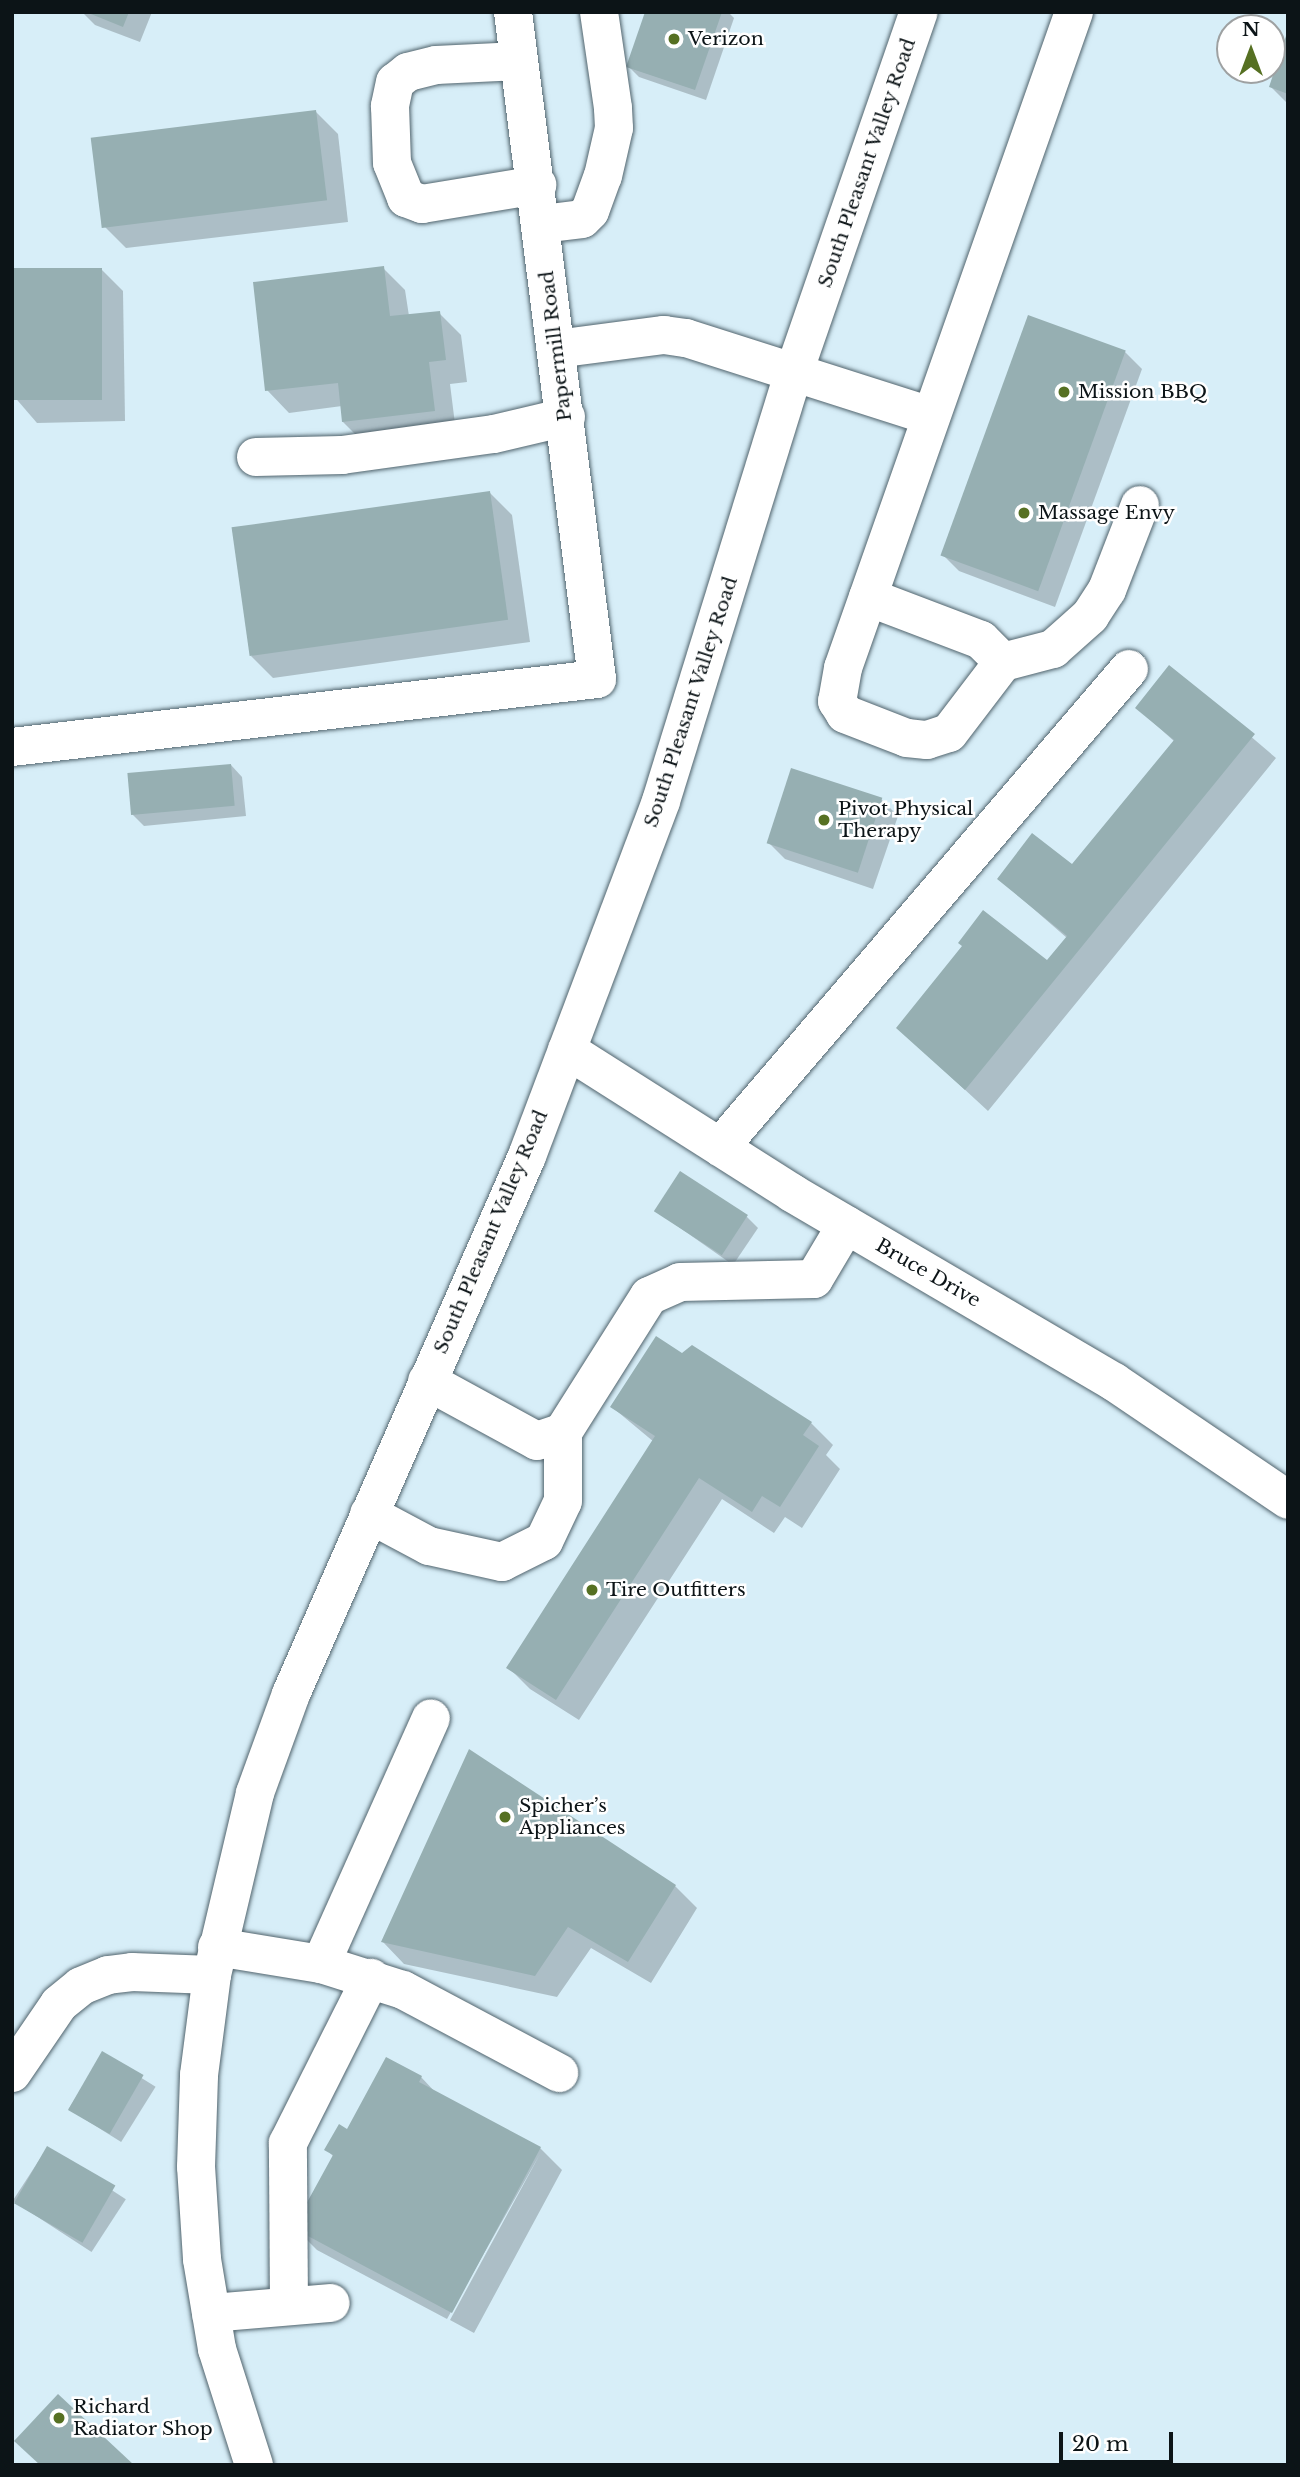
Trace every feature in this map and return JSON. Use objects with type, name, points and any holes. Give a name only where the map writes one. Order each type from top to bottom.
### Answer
[{"type":"street","name":"Papermill Road","points":[[12,747],[597,679],[542,224],[513,12]]},
{"type":"street","points":[[542,224],[582,219],[590,211],[603,176],[614,128],[599,12]]},
{"type":"street","name":"South Pleasant Valley Road","points":[[254,2465],[217,2349],[202,2259],[196,2167],[199,2075],[214,1961],[268,1754],[369,1514],[527,1156],[661,801],[794,372],[919,12]]},
{"type":"street","points":[[1074,12],[837,687],[845,713],[858,721],[927,740],[949,733],[1003,662],[1053,649],[1090,617],[1107,590],[1140,505]]},
{"type":"street","points":[[519,61],[436,65],[408,72],[395,82],[390,106],[392,163],[406,198],[422,204],[537,185]]},
{"type":"street","points":[[556,349],[664,335],[686,338],[931,416]]},
{"type":"street","points":[[256,457],[354,454],[494,434],[566,417]]},
{"type":"street","points":[[868,597],[981,640],[1003,662]]},
{"type":"street","points":[[720,1147],[1129,669]]},
{"type":"street","name":"Bruce Drive","points":[[567,1050],[846,1225],[1114,1382],[1288,1500]]},
{"type":"street","points":[[369,1514],[429,1546],[502,1562],[544,1541],[563,1501],[563,1432],[649,1296],[680,1283],[814,1279],[846,1225]]},
{"type":"street","points":[[428,1381],[537,1441],[563,1432]]},
{"type":"street","points":[[321,1964],[431,1718]]},
{"type":"street","points":[[12,2073],[58,2004],[81,1986],[108,1975],[214,1961],[321,1964],[371,1978],[433,2002],[559,2073]]},
{"type":"street","points":[[289,2306],[288,2143],[295,2122],[371,1978]]},
{"type":"street","points":[[211,2313],[331,2303]]},
{"type":"building","points":[[86,12],[129,12],[123,27]]},
{"type":"building","name":"Verizon","points":[[645,12],[722,12],[695,90],[626,67]]},
{"type":"building","points":[[1288,30],[1288,94],[1269,87],[1270,84],[1286,84]]},
{"type":"building","points":[[316,110],[327,200],[102,228],[91,138]]},
{"type":"building","points":[[384,266],[390,316],[440,311],[446,360],[429,362],[435,411],[342,422],[338,383],[265,391],[253,282]]},
{"type":"building","points":[[12,268],[102,268],[102,400],[12,400]]},
{"type":"building","points":[[1028,315],[1126,351],[1038,591],[940,556]]},
{"type":"building","points":[[490,491],[508,620],[250,656],[232,527]]},
{"type":"building","points":[[1169,665],[1255,734],[965,1090],[896,1028],[962,946],[958,943],[983,910],[1047,960],[1067,936],[997,879],[1032,833],[1072,864],[1174,740],[1135,708]]},
{"type":"building","points":[[231,764],[235,806],[131,815],[127,773]]},
{"type":"building","name":"Pivot Physical Therapy","points":[[791,768],[882,798],[858,873],[767,843]]},
{"type":"building","points":[[680,1171],[748,1215],[722,1255],[654,1211]]},
{"type":"building","name":"Tire Outfitters","points":[[656,1336],[682,1353],[692,1345],[812,1422],[803,1435],[819,1446],[780,1507],[762,1496],[752,1512],[699,1478],[556,1700],[506,1668],[655,1436],[610,1407]]},
{"type":"building","name":"Spicher’s Appliances","points":[[469,1749],[676,1885],[628,1962],[568,1927],[535,1976],[381,1942]]},
{"type":"building","points":[[102,2051],[144,2075],[110,2134],[68,2110]]},
{"type":"building","points":[[386,2057],[422,2076],[419,2082],[541,2147],[452,2313],[293,2228],[333,2155],[324,2150],[339,2124],[347,2129]]},
{"type":"building","points":[[47,2146],[115,2186],[82,2243],[14,2203]]},
{"type":"building","name":"Richard Radiator Shop","points":[[58,2394],[134,2465],[40,2465],[14,2441]]},
{"type":"place","name":"Verizon","points":[[674,39]]},
{"type":"place","name":"Mission BBQ","points":[[1064,392]]},
{"type":"place","name":"Massage Envy","points":[[1024,513]]},
{"type":"place","name":"Pivot Physical Therapy","points":[[824,820]]},
{"type":"place","name":"Tire Outfitters","points":[[592,1590]]},
{"type":"place","name":"Spicher’s Appliances","points":[[505,1817]]},
{"type":"place","name":"Richard Radiator Shop","points":[[59,2418]]}]
